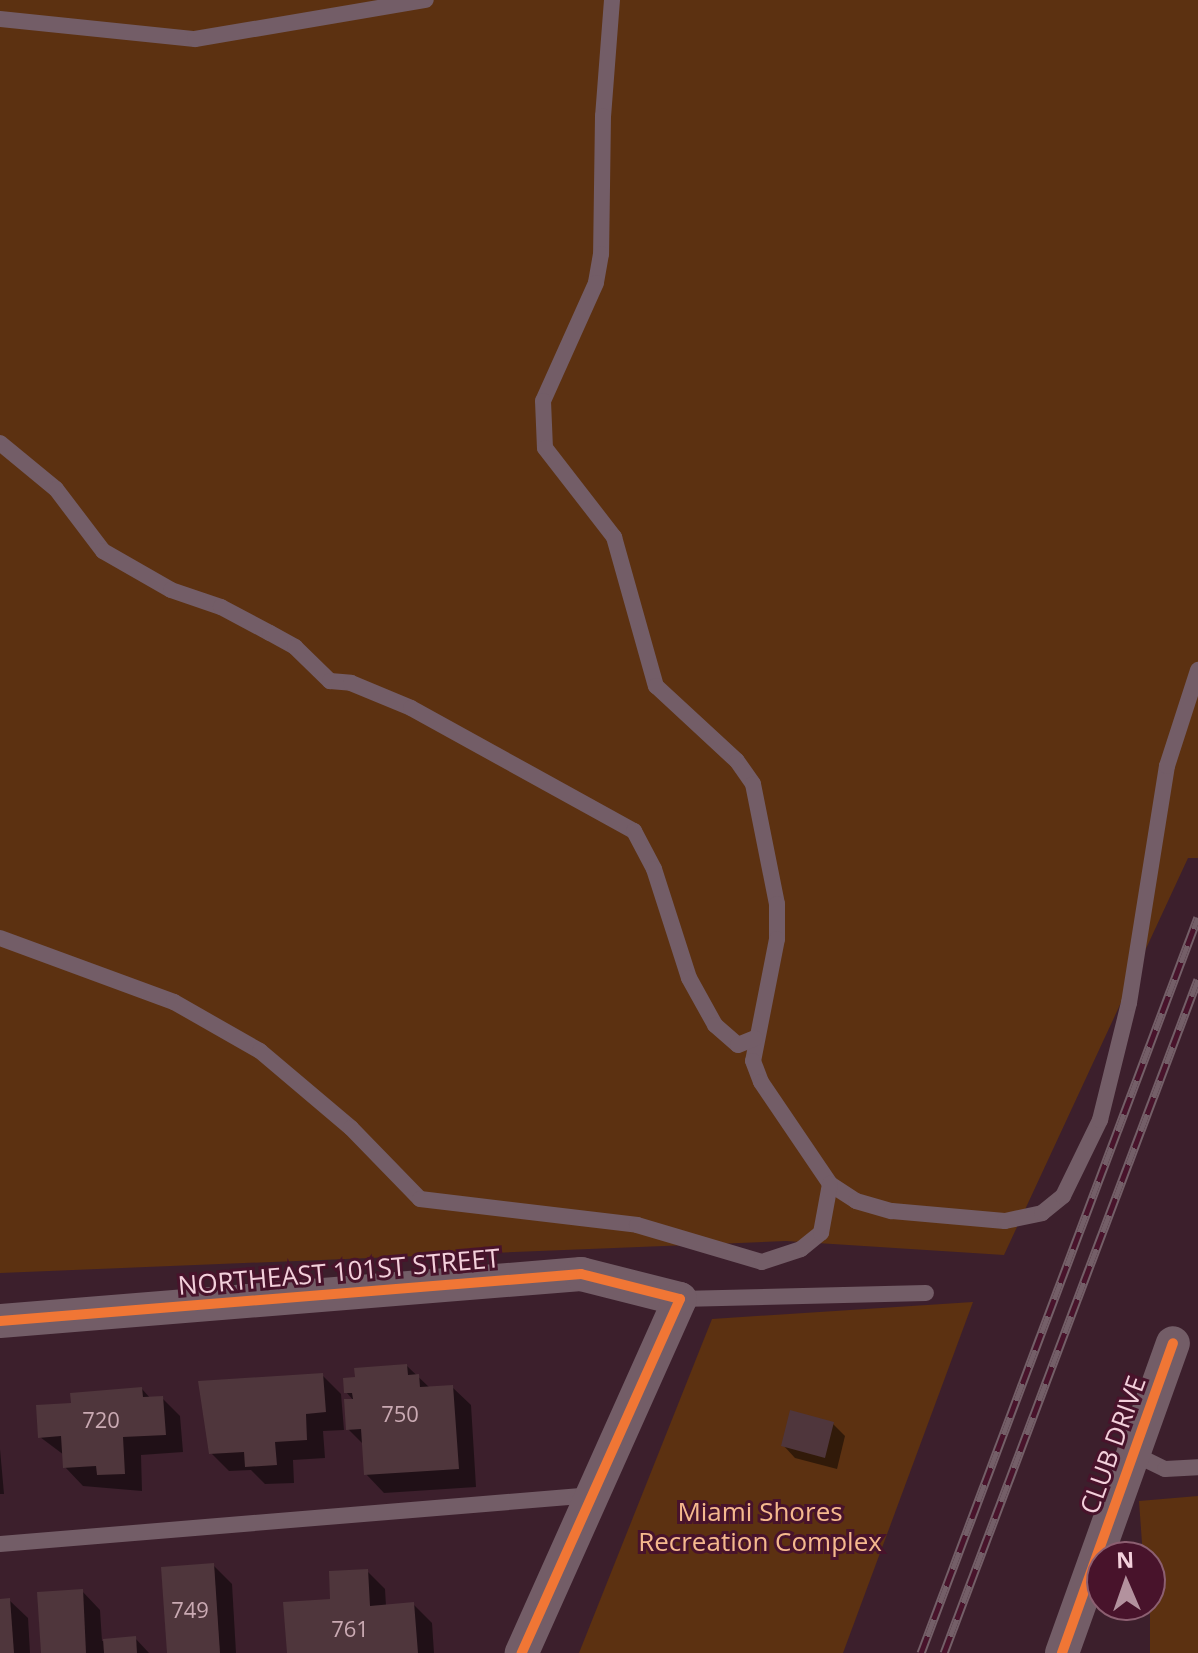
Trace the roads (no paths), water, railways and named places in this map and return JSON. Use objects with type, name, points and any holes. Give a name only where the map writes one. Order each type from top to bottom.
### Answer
[{"type":"street","name":"NORTHEAST 101ST STREET","points":[[0,1321],[581,1274],[680,1299]]},
{"type":"street","points":[[522,1653],[680,1299]]},
{"type":"street","name":"CLUB DRIVE","points":[[1062,1653],[1173,1343]]},
{"type":"lane","points":[[0,19],[195,39],[426,0]]},
{"type":"lane","points":[[612,0],[603,116],[601,254],[583,314],[554,367],[541,422],[545,448],[558,471],[599,512],[614,537],[656,686],[737,761],[753,784],[777,904],[777,939],[755,1038],[753,1061],[761,1082],[830,1184],[856,1201],[892,1211],[1005,1221],[1042,1213],[1063,1196],[1100,1120],[1129,1003],[1167,766],[1198,670]]},
{"type":"lane","points":[[0,443],[56,489],[103,551],[171,590],[221,607],[295,647],[330,681],[351,683],[411,708],[634,831],[654,869],[689,978],[715,1025],[738,1045],[755,1038]]},
{"type":"lane","points":[[0,938],[174,1002],[260,1051],[351,1128],[420,1199],[637,1225],[762,1262],[801,1249],[821,1233],[830,1184]]},
{"type":"lane","points":[[680,1299],[926,1293]]},
{"type":"lane","points":[[1134,1454],[1165,1469],[1198,1467]]},
{"type":"lane","points":[[0,1544],[593,1495]]},
{"type":"railway","points":[[921,1653],[1198,917]]},
{"type":"railway","points":[[944,1653],[1198,979]]},
{"type":"park label","name":"Miami Shores Recreation Complex","points":[[760,1527]]}]
